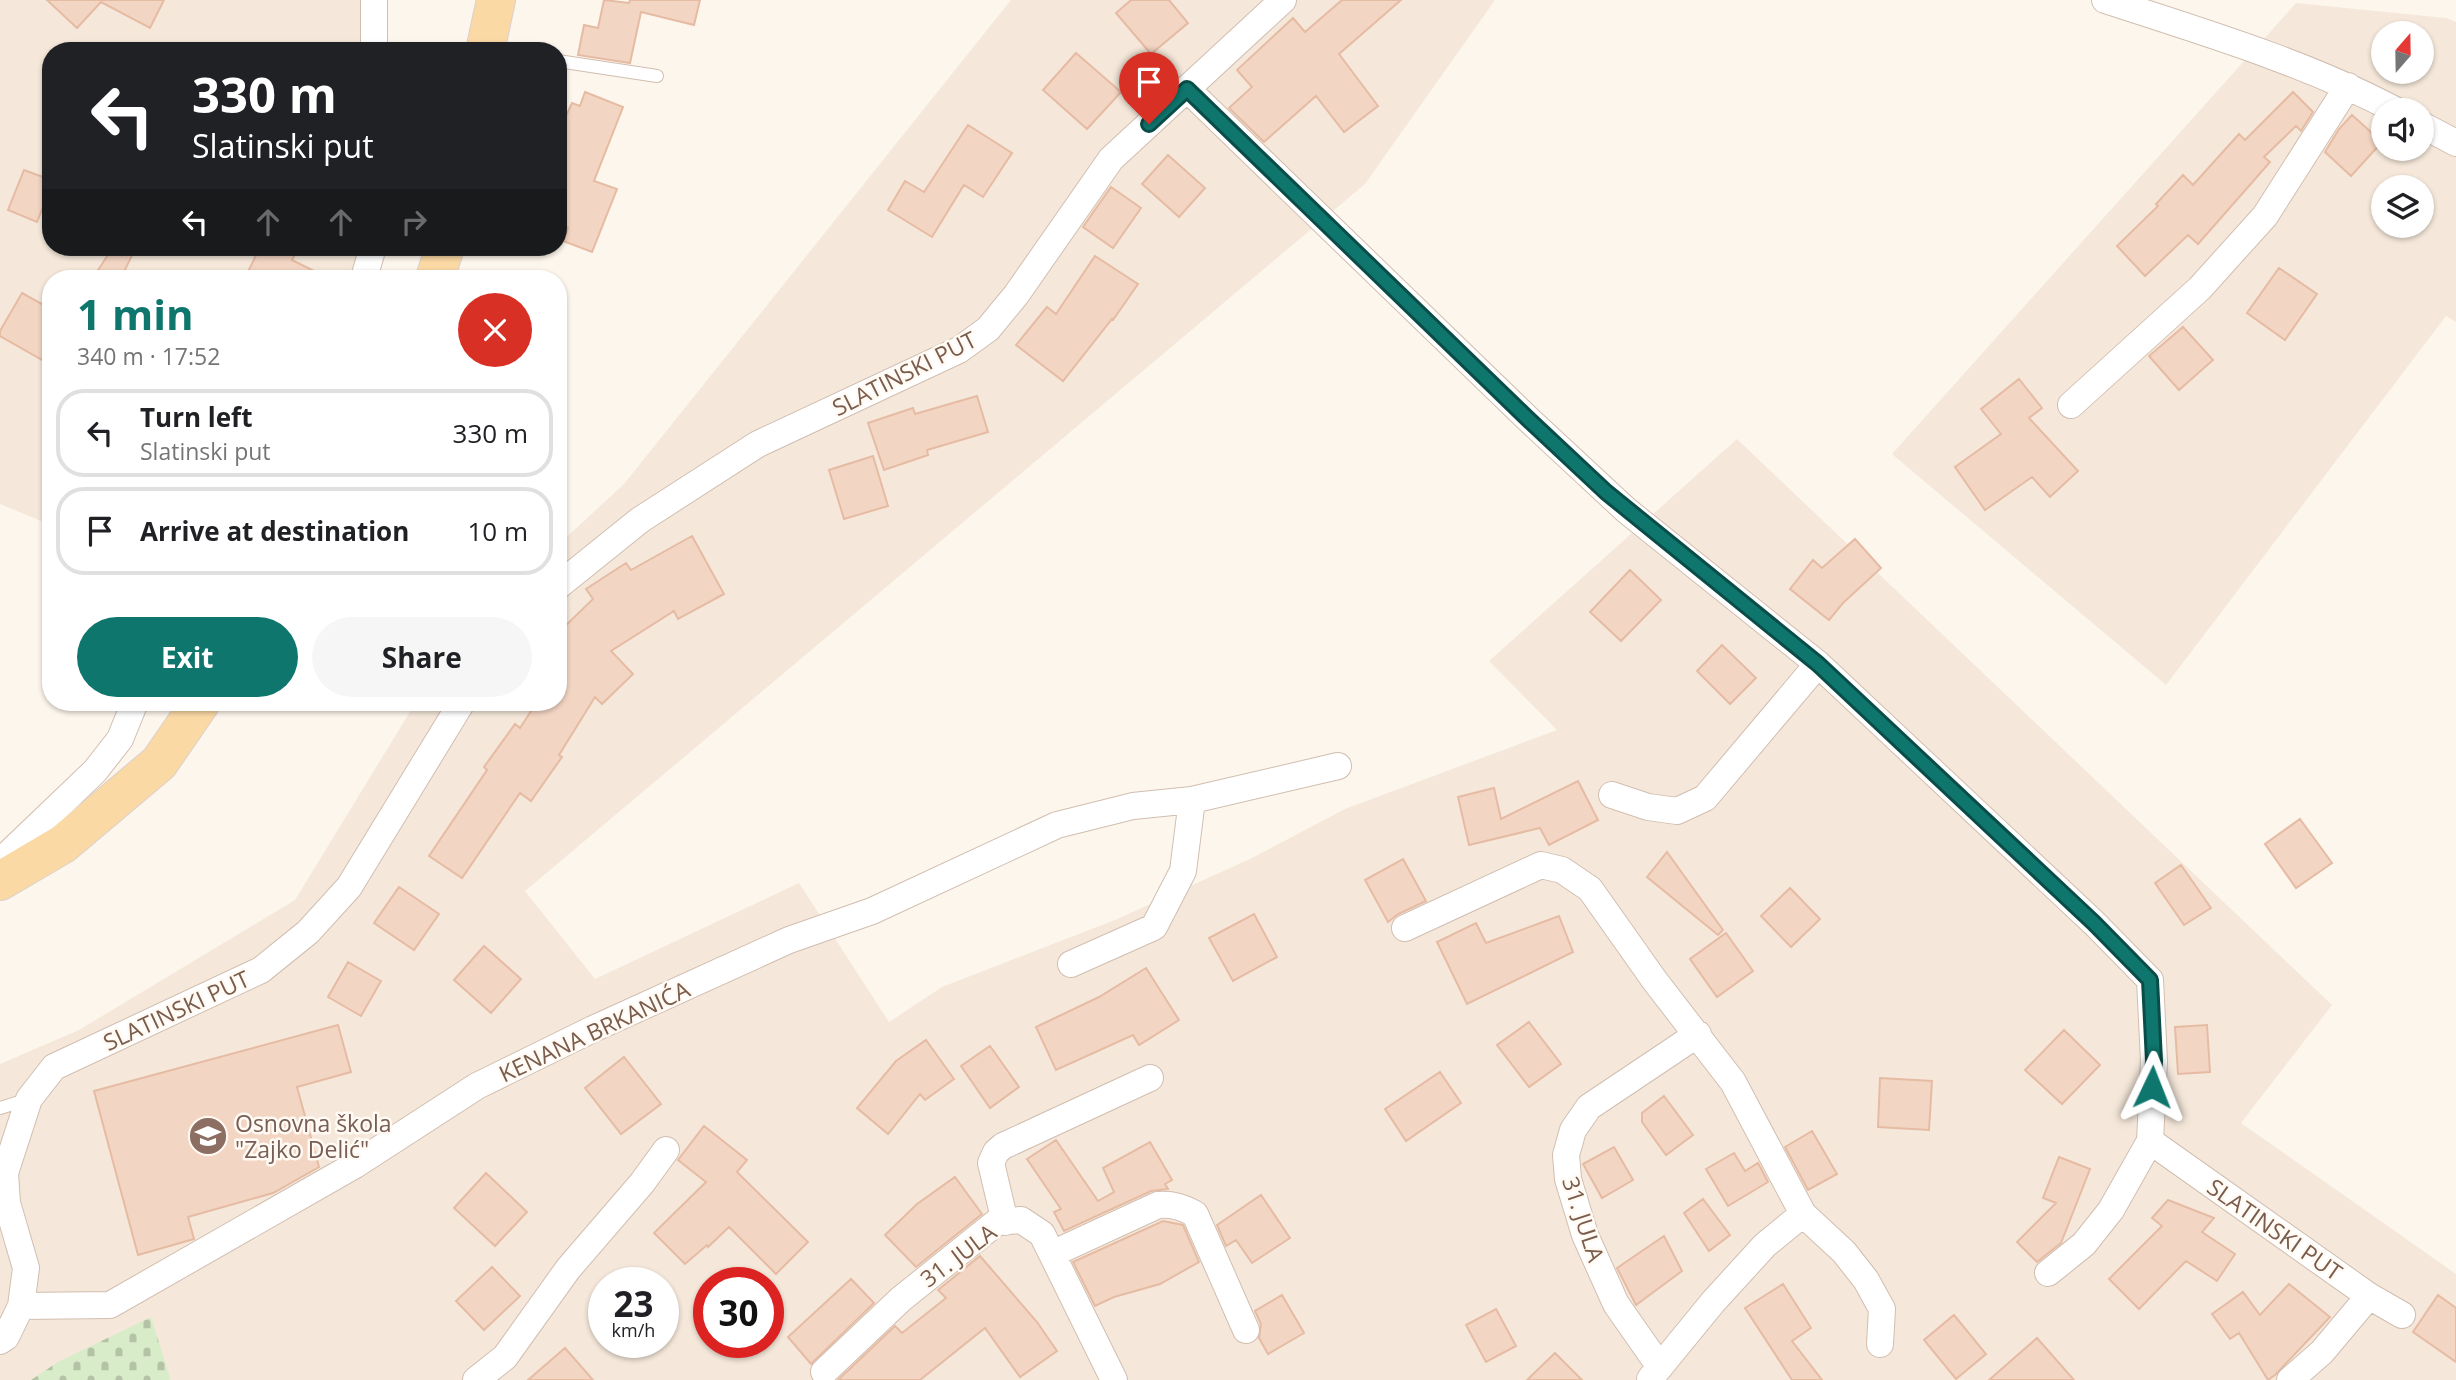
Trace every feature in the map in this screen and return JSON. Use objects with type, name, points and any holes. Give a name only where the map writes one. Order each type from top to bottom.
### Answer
[{"type":"main road","points":[[487,42],[496,0]]},
{"type":"main road","points":[[0,881],[63,844],[159,764],[195,711]]},
{"type":"street","points":[[374,0],[374,42]]},
{"type":"street","name":"SLATINSKI PUT","points":[[567,579],[640,520],[758,444],[958,350],[988,329],[1016,295],[1111,159],[1283,0]]},
{"type":"street","points":[[2105,0],[2228,41],[2348,86],[2372,98]]},
{"type":"street","points":[[2071,405],[2200,288],[2265,216],[2348,86]]},
{"type":"street","points":[[1187,89],[1527,418],[1626,510],[1818,664],[2094,923],[2150,980],[2154,1061],[2150,1141],[2111,1210],[2084,1244],[2048,1273]]},
{"type":"street","points":[[2434,131],[2456,143]]},
{"type":"street","points":[[1612,795],[1648,807],[1677,811],[1704,798],[1818,664]]},
{"type":"street","points":[[0,862],[95,771],[120,739],[131,711]]},
{"type":"street","name":"SLATINSKI PUT","points":[[0,1341],[6,1337],[21,1306],[26,1268],[7,1203],[5,1173],[29,1099],[54,1067],[261,970],[308,932],[349,887],[457,711]]},
{"type":"street","name":"KENANA BRKANIĆA","points":[[21,1306],[110,1305],[355,1164],[477,1086],[593,1029],[789,940],[872,911],[1057,825],[1133,806],[1192,800],[1338,766]]},
{"type":"street","points":[[1071,964],[1154,927],[1183,871],[1192,800]]},
{"type":"street","points":[[1405,928],[1541,864],[1562,870],[1590,889],[1733,1082],[1803,1214],[1844,1252],[1866,1280],[1882,1310],[1880,1344]]},
{"type":"street","name":"31. JULA","points":[[1698,1034],[1589,1107],[1573,1130],[1566,1155],[1568,1179],[1585,1235],[1616,1304],[1655,1374],[1713,1301],[1765,1245],[1803,1214]]},
{"type":"street","points":[[1005,1222],[991,1163],[996,1152],[1003,1146],[1150,1078]]},
{"type":"street","name":"SLATINSKI PUT","points":[[2150,1141],[2370,1296],[2402,1315]]},
{"type":"street","points":[[476,1380],[505,1357],[568,1269],[642,1184],[666,1150]]},
{"type":"street","points":[[1052,1254],[1158,1205],[1171,1204],[1181,1207],[1195,1214],[1246,1330]]},
{"type":"street","name":"31. JULA","points":[[824,1372],[901,1298],[997,1222],[1021,1220],[1042,1234],[1114,1380]]},
{"type":"street","points":[[2290,1380],[2322,1352],[2370,1296]]},
{"type":"lane","points":[[567,62],[657,76]]},
{"type":"lane","points":[[0,1108],[29,1099]]},
{"type":"shaded area","points":[[0,0],[374,0],[374,42],[42,42],[42,256],[370,256],[366,270],[42,270],[42,521],[0,504]]},
{"type":"shaded area","points":[[1011,0],[1495,0],[1365,184],[525,891],[595,979],[799,883],[889,1022],[942,987],[1115,920],[1250,859],[1345,809],[1557,730],[1489,661],[1737,439],[2332,1005],[2241,1123],[2456,1274],[2456,1380],[0,1380],[0,1064],[79,1030],[295,900],[410,711],[567,711],[567,537],[624,484]]},
{"type":"shaded area","points":[[2296,3],[2446,18],[2456,22],[2456,322],[2446,316],[2166,685],[1892,454]]},
{"type":"green space","points":[[151,1317],[169,1380],[31,1380],[58,1362]]},
{"type":"building","points":[[47,0],[164,0],[150,28],[101,2],[77,28]]},
{"type":"building","points":[[604,0],[629,3],[630,0],[700,0],[694,25],[641,12],[630,63],[578,55],[584,25],[598,28]]},
{"type":"building","points":[[1131,0],[1169,0],[1188,23],[1151,54],[1116,13]]},
{"type":"building","points":[[1342,0],[1401,0],[1339,54],[1378,106],[1344,132],[1316,96],[1264,142],[1229,108],[1252,87],[1237,70],[1293,18],[1305,32]]},
{"type":"building","points":[[1076,53],[1121,92],[1087,129],[1043,90]]},
{"type":"building","points":[[585,92],[623,107],[594,181],[617,189],[592,252],[567,243],[567,114],[572,103],[580,106]]},
{"type":"building","points":[[2293,92],[2313,112],[2301,131],[2296,126],[2264,157],[2270,162],[2198,244],[2188,235],[2145,276],[2117,246],[2158,206],[2156,204],[2183,175],[2193,185],[2239,134],[2245,140]]},
{"type":"building","points":[[2352,115],[2371,132],[2371,154],[2351,176],[2325,152],[2339,129]]},
{"type":"building","points":[[968,125],[1012,153],[983,197],[964,185],[932,237],[888,210],[905,181],[924,192]]},
{"type":"building","points":[[1168,155],[1205,188],[1179,217],[1142,184]]},
{"type":"building","points":[[24,170],[42,177],[42,210],[37,222],[8,210]]},
{"type":"building","points":[[1111,187],[1141,208],[1113,248],[1083,227]]},
{"type":"building","points":[[107,256],[132,256],[125,270],[98,270]]},
{"type":"building","points":[[256,256],[294,256],[292,260],[312,270],[249,270]]},
{"type":"building","points":[[1095,256],[1138,284],[1113,320],[1063,381],[1016,345],[1047,307],[1056,314]]},
{"type":"building","points":[[2279,268],[2317,294],[2285,340],[2247,313]]},
{"type":"building","points":[[22,293],[42,304],[42,360],[0,336],[0,331]]},
{"type":"building","points":[[2183,327],[2213,360],[2179,390],[2149,356]]},
{"type":"building","points":[[2019,379],[2042,408],[2029,418],[2078,471],[2050,497],[2032,477],[1985,510],[1955,467],[2001,434],[1981,409]]},
{"type":"building","points":[[977,396],[988,432],[927,450],[928,455],[884,470],[868,423],[913,408],[915,414]]},
{"type":"building","points":[[873,456],[888,506],[844,519],[829,470]]},
{"type":"building","points":[[692,536],[724,594],[678,619],[674,611],[611,651],[633,674],[602,704],[595,697],[559,755],[562,757],[531,801],[520,793],[462,878],[429,856],[487,770],[484,767],[515,724],[520,728],[531,711],[567,711],[567,624],[593,599],[586,589],[626,563],[631,570]]},
{"type":"building","points":[[1855,539],[1881,568],[1843,603],[1829,620],[1790,589],[1813,560],[1822,568]]},
{"type":"building","points":[[1630,570],[1661,600],[1621,641],[1590,612]]},
{"type":"building","points":[[1722,645],[1756,678],[1730,704],[1697,671]]},
{"type":"building","points":[[1578,781],[1598,820],[1549,845],[1540,828],[1469,845],[1458,797],[1494,788],[1501,819]]},
{"type":"building","points":[[2300,819],[2332,863],[2296,888],[2265,844]]},
{"type":"building","points":[[1667,852],[1723,930],[1718,935],[1647,877]]},
{"type":"building","points":[[1403,859],[1426,901],[1398,914],[1388,922],[1365,880]]},
{"type":"building","points":[[2181,865],[2211,908],[2184,925],[2155,883]]},
{"type":"building","points":[[399,887],[439,914],[414,950],[374,923]]},
{"type":"building","points":[[1790,888],[1820,919],[1791,947],[1761,916]]},
{"type":"building","points":[[1254,914],[1277,957],[1233,981],[1209,938]]},
{"type":"building","points":[[1559,916],[1573,952],[1467,1004],[1437,942],[1476,923],[1486,943]]},
{"type":"building","points":[[1726,933],[1753,971],[1717,997],[1690,959]]},
{"type":"building","points":[[484,946],[521,979],[491,1013],[454,980]]},
{"type":"building","points":[[348,962],[381,981],[361,1016],[328,997]]},
{"type":"building","points":[[1146,968],[1179,1020],[1139,1045],[1133,1035],[1056,1070],[1036,1027],[1099,997]]},
{"type":"building","points":[[1529,1022],[1561,1064],[1529,1087],[1497,1045]]},
{"type":"building","name":"Osnovna škola \"Zajko Delić\"","points":[[338,1025],[351,1072],[297,1087],[319,1167],[273,1193],[188,1217],[194,1239],[138,1255],[94,1091]]},
{"type":"building","points":[[2207,1025],[2210,1072],[2178,1074],[2175,1027]]},
{"type":"building","points":[[2064,1030],[2100,1065],[2062,1104],[2025,1070]]},
{"type":"building","points":[[926,1040],[954,1079],[925,1100],[920,1094],[888,1134],[857,1108],[896,1061]]},
{"type":"building","points":[[990,1046],[1019,1087],[990,1108],[961,1066]]},
{"type":"building","points":[[624,1057],[661,1104],[621,1134],[585,1088]]},
{"type":"building","points":[[1440,1072],[1461,1103],[1406,1141],[1385,1109]]},
{"type":"building","points":[[1880,1078],[1932,1081],[1929,1130],[1878,1127]]},
{"type":"building","points":[[1664,1096],[1693,1135],[1666,1155],[1642,1122],[1642,1113]]},
{"type":"building","points":[[704,1126],[747,1160],[737,1172],[808,1242],[783,1267],[769,1267],[729,1227],[685,1264],[654,1233],[706,1182],[678,1160]]},
{"type":"building","points":[[1812,1131],[1837,1174],[1808,1190],[1785,1147]]},
{"type":"building","points":[[1056,1140],[1098,1201],[1114,1192],[1103,1168],[1150,1142],[1172,1180],[1165,1184],[1168,1189],[1151,1191],[1064,1231],[1054,1212],[1061,1209],[1027,1159]]},
{"type":"building","points":[[1614,1147],[1633,1180],[1602,1198],[1583,1164]]},
{"type":"building","points":[[1734,1153],[1745,1171],[1758,1163],[1768,1182],[1728,1206],[1706,1169]]},
{"type":"building","points":[[2059,1157],[2090,1169],[2061,1243],[2037,1262],[2017,1242],[2056,1203],[2043,1198]]},
{"type":"building","points":[[486,1173],[527,1212],[495,1246],[454,1208]]},
{"type":"building","points":[[955,1177],[982,1214],[916,1267],[885,1235],[917,1204]]},
{"type":"building","points":[[1261,1195],[1290,1238],[1252,1263],[1236,1240],[1226,1246],[1217,1225]]},
{"type":"building","points":[[1703,1199],[1730,1235],[1709,1251],[1684,1213]]},
{"type":"building","points":[[2168,1200],[2214,1218],[2202,1232],[2235,1254],[2217,1281],[2186,1261],[2139,1309],[2109,1279],[2162,1226],[2152,1218]]},
{"type":"building","points":[[1163,1221],[1183,1225],[1199,1262],[1160,1284],[1114,1297],[1095,1306],[1073,1262]]},
{"type":"building","points":[[1664,1236],[1682,1271],[1636,1305],[1617,1268]]},
{"type":"building","points":[[980,1256],[1037,1322],[1057,1351],[1020,1377],[985,1328],[920,1380],[838,1380],[895,1326],[902,1333],[946,1298],[938,1290]]},
{"type":"building","points":[[492,1267],[520,1296],[484,1330],[456,1301]]},
{"type":"building","points":[[851,1279],[874,1303],[811,1364],[788,1337]]},
{"type":"building","points":[[1783,1284],[1811,1328],[1792,1341],[1822,1380],[1792,1380],[1745,1308]]},
{"type":"building","points":[[2289,1284],[2330,1317],[2268,1380],[2239,1333],[2230,1339],[2212,1314],[2243,1292],[2260,1315]]},
{"type":"building","points":[[1282,1295],[1304,1333],[1268,1354],[1259,1338],[1261,1324],[1255,1311]]},
{"type":"building","points":[[2438,1295],[2456,1308],[2456,1362],[2413,1332]]},
{"type":"building","points":[[1496,1309],[1516,1346],[1486,1362],[1466,1325]]},
{"type":"building","points":[[1954,1315],[1986,1354],[1956,1379],[1924,1340]]},
{"type":"building","points":[[2037,1338],[2074,1380],[1989,1380]]},
{"type":"building","points":[[565,1348],[593,1380],[528,1380]]},
{"type":"building","points":[[1555,1353],[1582,1380],[1527,1380]]},
{"type":"place","name":"Osnovna škola \"Zajko Delić\"","points":[[208,1136]]},
{"type":"route","points":[[1149,124],[1187,89],[1527,418],[1626,510],[1818,664],[2094,923],[2150,980],[2154,1061],[2152,1087]]}]
